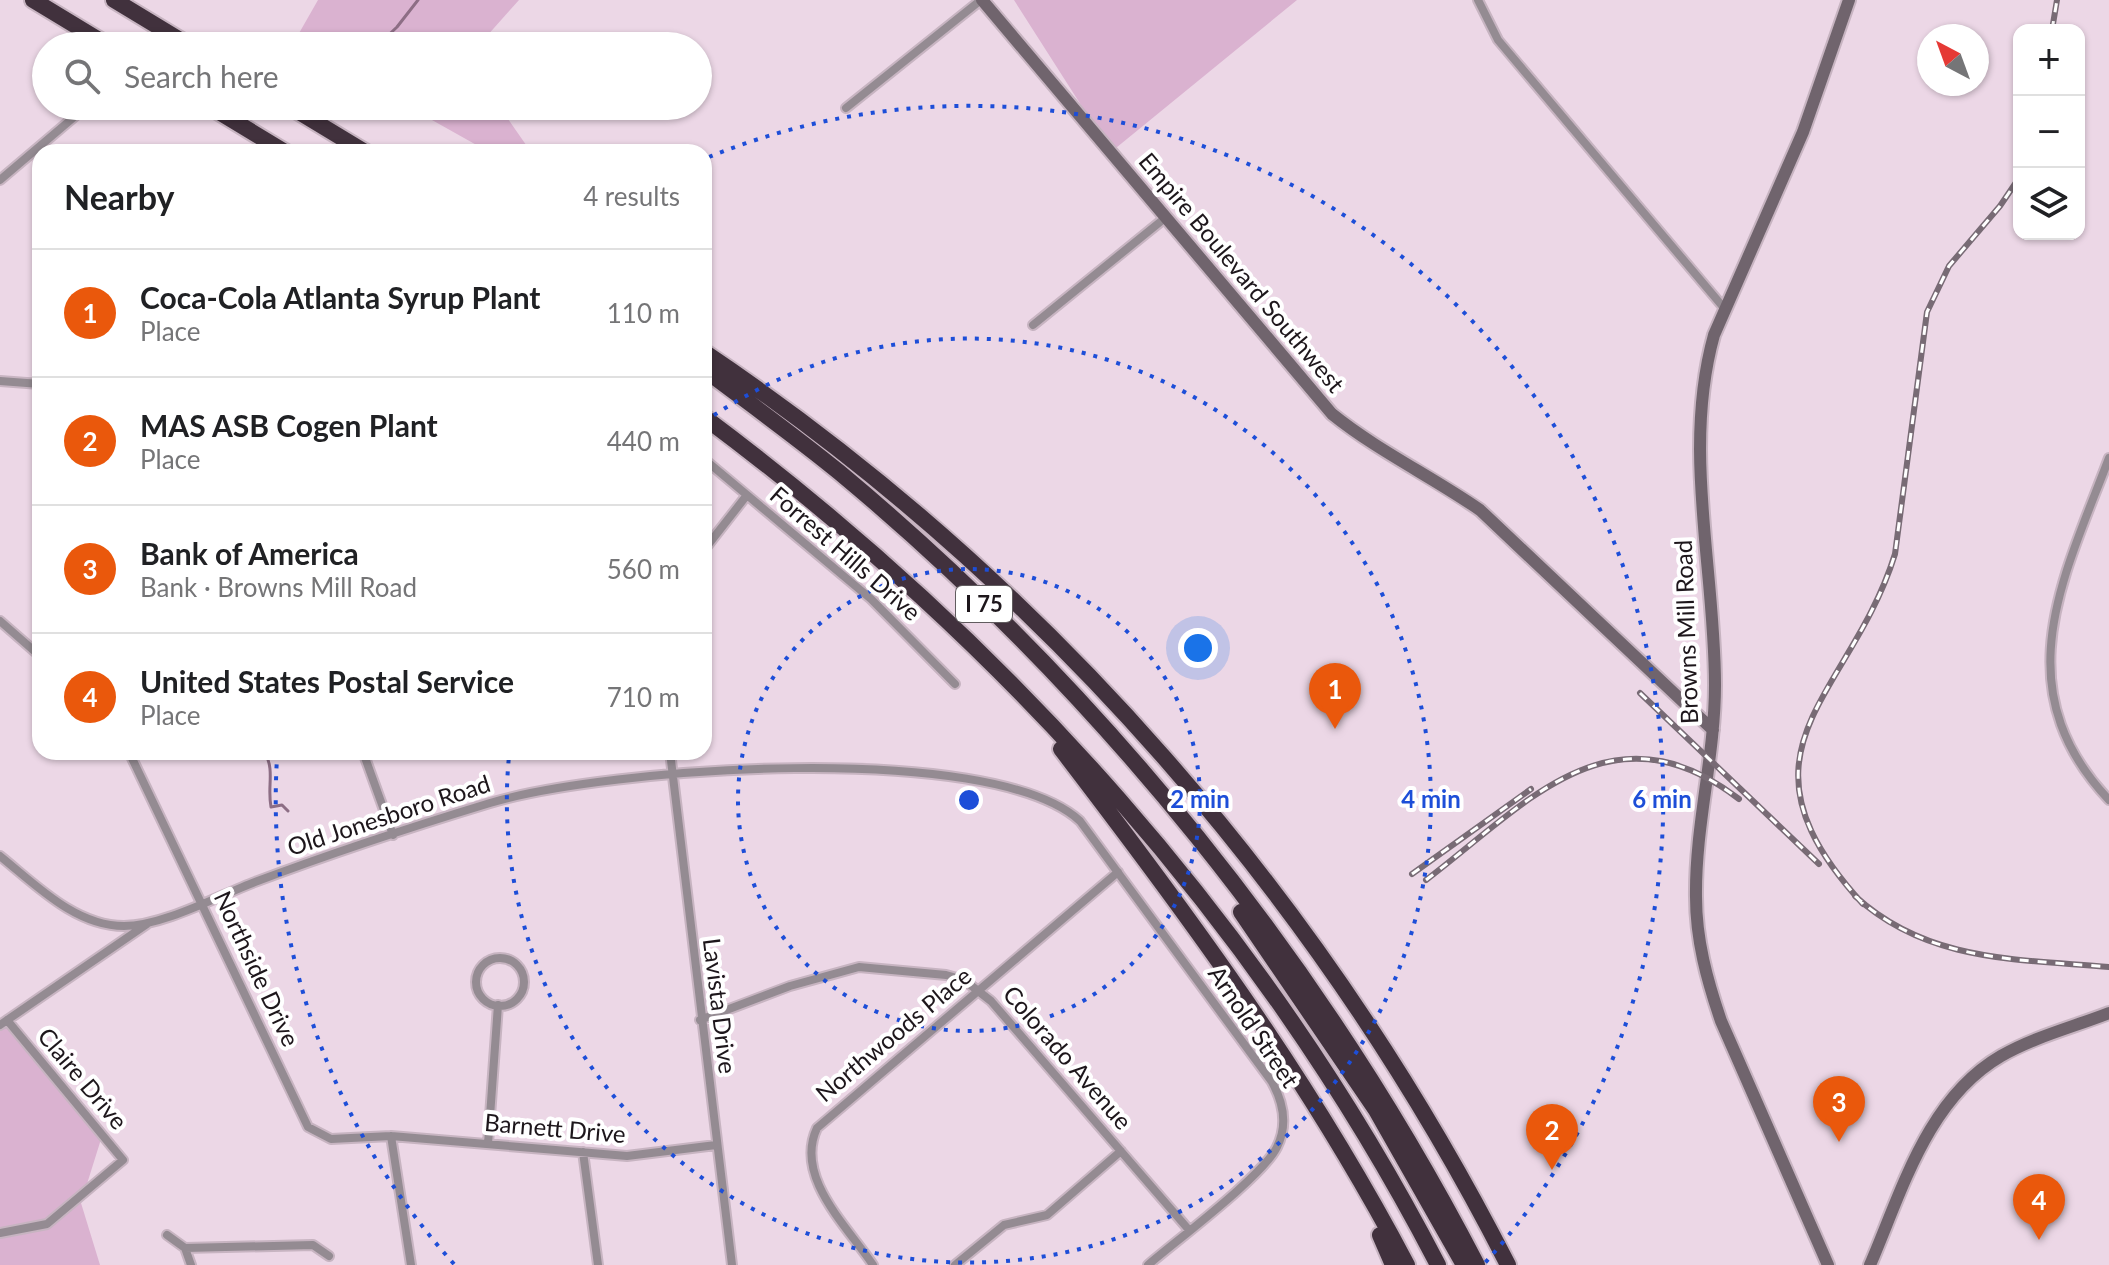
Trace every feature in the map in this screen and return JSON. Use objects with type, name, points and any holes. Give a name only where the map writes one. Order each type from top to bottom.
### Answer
[{"type":"highway","points":[[33,0],[86,32]]},
{"type":"highway","points":[[114,0],[167,32]]},
{"type":"highway","points":[[232,120],[272,144]]},
{"type":"highway","points":[[312,120],[352,144]]},
{"type":"highway","points":[[712,358],[799,419],[935,531],[1040,626],[1151,742],[1229,834],[1309,938],[1360,1012],[1480,1209],[1518,1265]]},
{"type":"highway","name":"I 75","points":[[712,375],[838,472],[960,580],[1084,707],[1228,877],[1308,985],[1384,1100],[1477,1265]]},
{"type":"highway","name":"I 75","points":[[712,423],[795,487],[903,580],[1021,696],[1133,814],[1239,946],[1312,1049],[1373,1147],[1438,1265]]},
{"type":"highway","points":[[1021,696],[1228,971],[1356,1174],[1407,1265]]},
{"type":"highway","points":[[1228,877],[1235,904],[1376,1110],[1464,1265]]},
{"type":"highway","points":[[1356,1174],[1393,1265]]},
{"type":"highway","points":[[1480,1209],[1508,1265]]},
{"type":"street","points":[[846,108],[852,100],[982,0]]},
{"type":"street","name":"Empire Boulevard Southwest","points":[[982,0],[1332,414],[1369,443],[1438,481],[1480,510],[1713,730]]},
{"type":"street","points":[[1478,0],[1498,40],[1724,308]]},
{"type":"street","name":"Browns Mill Road","points":[[1828,1265],[1721,1021],[1707,980],[1698,938],[1696,894],[1713,730],[1714,647],[1698,425],[1706,365],[1724,308],[1803,132],[1849,0]]},
{"type":"street","points":[[42,144],[71,120]]},
{"type":"street","points":[[0,180],[32,153]]},
{"type":"street","points":[[1033,325],[1165,218]]},
{"type":"street","points":[[0,381],[32,383]]},
{"type":"street","points":[[2109,458],[2061,584],[2052,620],[2049,655],[2058,716],[2071,746],[2109,800]]},
{"type":"street","name":"Forrest Hills Drive","points":[[712,466],[871,599],[955,684]]},
{"type":"street","points":[[712,540],[747,495]]},
{"type":"street","points":[[0,621],[32,649]]},
{"type":"street","name":"Northside Drive","points":[[133,760],[308,1127],[331,1139],[391,1136]]},
{"type":"street","points":[[366,760],[393,835]]},
{"type":"street","name":"Lavista Drive","points":[[670,760],[732,1265]]},
{"type":"street","name":"Old Jonesboro Road","points":[[0,856],[79,915],[123,926],[148,923],[393,835],[540,790],[601,779],[868,769],[932,774],[1042,796],[1064,807],[1080,821],[1118,872]]},
{"type":"street","name":"Northwoods Place","points":[[873,1265],[814,1178],[809,1160],[811,1141],[826,1118],[1118,872]]},
{"type":"street","name":"Arnold Street","points":[[1118,872],[1272,1082],[1283,1107],[1282,1133],[1270,1159],[1148,1265]]},
{"type":"street","points":[[4,1022],[148,923]]},
{"type":"street","points":[[506,959],[523,974],[523,989],[513,1002],[498,1005],[484,999],[477,978],[484,964],[506,959]]},
{"type":"street","name":"Colorado Avenue","points":[[700,1020],[790,986],[859,967],[946,975],[980,990],[1189,1230]]},
{"type":"street","points":[[488,1144],[498,1005]]},
{"type":"street","points":[[1870,1265],[1927,1137],[1952,1097],[2000,1057],[2109,1013]]},
{"type":"street","name":"Claire Drive","points":[[0,1233],[47,1224],[123,1160],[4,1022]]},
{"type":"street","points":[[391,1136],[411,1265]]},
{"type":"street","name":"Barnett Drive","points":[[391,1136],[647,1156],[716,1145]]},
{"type":"street","points":[[955,1265],[1004,1225],[1047,1215],[1121,1151]]},
{"type":"street","points":[[583,1152],[598,1265]]},
{"type":"street","points":[[167,1235],[185,1248],[191,1265]]},
{"type":"street","points":[[185,1248],[313,1245],[329,1256]]},
{"type":"shaded area","points":[[318,0],[519,0],[490,32],[300,32]]},
{"type":"shaded area","points":[[1014,0],[1297,0],[1111,152]]},
{"type":"shaded area","points":[[432,120],[509,120],[525,144],[475,144]]},
{"type":"shaded area","points":[[5,1025],[102,1136],[81,1203],[100,1265],[0,1265],[0,1028]]},
{"type":"waterway","points":[[392,32],[418,0]]},
{"type":"waterway","points":[[268,760],[271,807],[282,805],[288,811]]},
{"type":"railway","points":[[2053,24],[2057,0]]},
{"type":"railway","points":[[1863,904],[1822,850],[1802,804],[1799,763],[1809,725],[1875,604],[1895,554],[1927,312],[1949,266],[2013,187]]},
{"type":"railway","points":[[1640,693],[1819,864]]},
{"type":"railway","points":[[1426,880],[1536,795],[1572,774],[1610,761],[1650,759],[1693,771],[1739,799]]},
{"type":"railway","points":[[1412,874],[1531,789]]},
{"type":"railway","points":[[1855,896],[1883,918],[1912,934],[1942,945],[2007,958],[2109,967]]},
{"type":"place","name":"Coca-Cola Atlanta Syrup Plant","points":[[1335,729]]},
{"type":"place","name":"Bank of America","points":[[1839,1142]]},
{"type":"place","name":"MAS ASB Cogen Plant","points":[[1552,1170]]},
{"type":"place","name":"United States Postal Service","points":[[2039,1240]]}]
